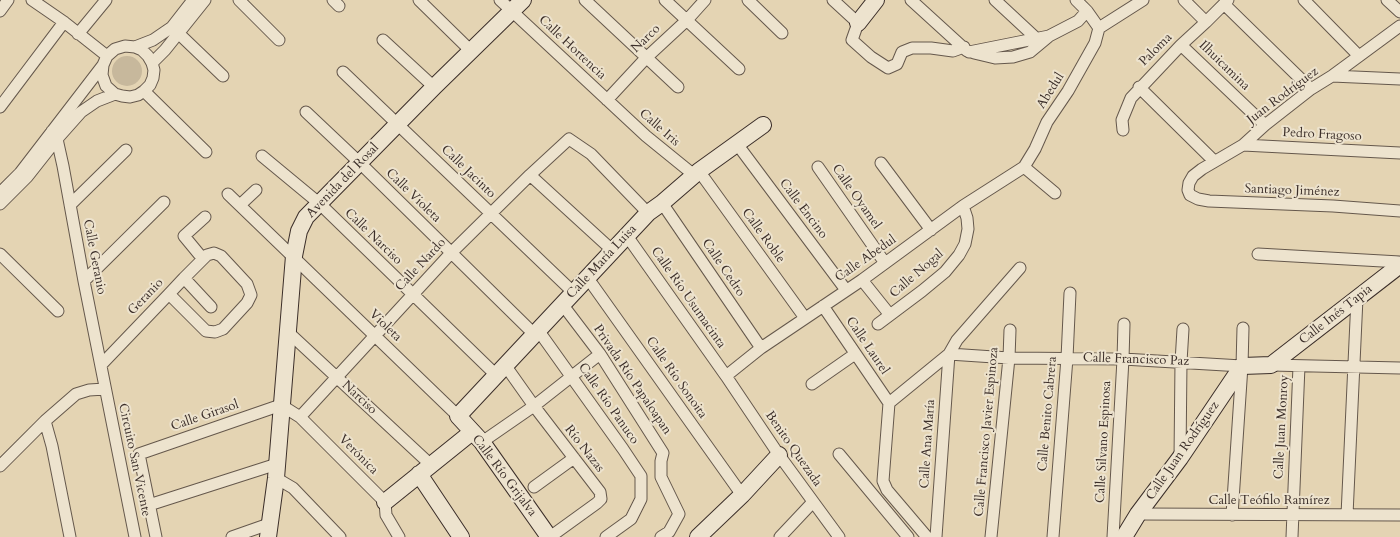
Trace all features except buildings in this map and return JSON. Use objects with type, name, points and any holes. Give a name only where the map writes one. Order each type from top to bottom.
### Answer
[{"type":"street","points":[[0,11],[8,0]]},
{"type":"street","points":[[32,0],[64,22],[105,60]]},
{"type":"street","points":[[78,34],[106,0]]},
{"type":"street","points":[[152,62],[165,50],[193,0]]},
{"type":"street","points":[[135,47],[175,30],[205,0]]},
{"type":"street","points":[[239,0],[279,40]]},
{"type":"street","points":[[419,0],[471,51]]},
{"type":"street","name":"Calle Hortencia","points":[[500,0],[517,6],[607,100]]},
{"type":"street","points":[[585,0],[678,87]]},
{"type":"street","points":[[665,0],[739,69]]},
{"type":"street","name":"Narco","points":[[607,100],[646,58],[706,0]]},
{"type":"street","points":[[748,0],[782,33]]},
{"type":"street","points":[[833,0],[858,23]]},
{"type":"street","points":[[876,0],[858,23],[852,40],[870,57],[888,68],[897,64],[902,52],[912,48],[930,48],[952,51],[966,50],[1049,36]]},
{"type":"street","points":[[911,0],[966,50],[995,58],[1012,57],[1030,52],[1049,36],[1078,21],[1087,11]]},
{"type":"street","points":[[995,0],[1037,39]]},
{"type":"street","points":[[1076,0],[1087,11],[1099,28],[1142,0]]},
{"type":"street","points":[[1184,0],[1206,22]]},
{"type":"street","points":[[1304,0],[1359,56]]},
{"type":"street","points":[[1387,0],[1400,12]]},
{"type":"street","points":[[1226,2],[1311,89]]},
{"type":"street","name":"Paloma","points":[[1123,130],[1122,120],[1131,98],[1139,87],[1226,2]]},
{"type":"street","name":"Avenida del Rosal","points":[[269,531],[276,471],[294,256],[299,231],[306,217],[434,87],[517,6]]},
{"type":"street","points":[[0,107],[64,22]]},
{"type":"street","name":"Juan Rodríguez","points":[[1188,190],[1189,183],[1193,176],[1214,161],[1243,145],[1265,125],[1311,89],[1332,76],[1400,26]]},
{"type":"street","name":"Abedul","points":[[1024,168],[1035,149],[1047,122],[1068,91],[1095,43],[1099,28]]},
{"type":"street","points":[[175,30],[223,76]]},
{"type":"street","points":[[383,40],[434,87]]},
{"type":"street","name":"Ilhuicamina","points":[[1181,45],[1265,125]]},
{"type":"street","points":[[0,204],[27,177],[105,60],[115,49],[125,46],[135,47],[142,50],[148,56],[152,62],[154,70],[150,85],[138,95],[130,97],[115,94],[106,86],[102,75],[105,60]]},
{"type":"street","name":"Calle Jacinto","points":[[343,72],[573,292]]},
{"type":"street","points":[[1332,76],[1400,79]]},
{"type":"street","points":[[1139,87],[1214,161]]},
{"type":"street","points":[[144,91],[206,152]]},
{"type":"street","points":[[0,193],[54,135],[81,112],[97,101],[115,94]]},
{"type":"street","name":"Calle Iris","points":[[607,100],[646,136],[696,173]]},
{"type":"street","name":"Calle Violeta","points":[[306,112],[536,332]]},
{"type":"street","name":"Calle María Luisa","points":[[458,416],[648,213],[662,204],[696,173],[763,125]]},
{"type":"street","name":"Calle Geranio","points":[[54,135],[63,166],[105,389]]},
{"type":"street","name":"Calle Nardo","points":[[300,417],[452,252],[569,139],[591,154],[648,213]]},
{"type":"street","name":"Calle Encino","points":[[738,144],[846,290]]},
{"type":"street","name":"Pedro Fragoso","points":[[1243,145],[1400,152]]},
{"type":"street","points":[[70,205],[126,150]]},
{"type":"street","name":"Calle Narciso","points":[[262,156],[320,204],[413,295],[500,370]]},
{"type":"street","points":[[881,163],[931,230]]},
{"type":"street","name":"Calle Oyamel","points":[[818,167],[885,262]]},
{"type":"street","points":[[1024,168],[1055,193]]},
{"type":"street","name":"Calle Abedul","points":[[726,376],[761,348],[862,280],[963,206],[1024,168]]},
{"type":"street","name":"Calle Roble","points":[[696,173],[805,318]]},
{"type":"street","points":[[530,175],[612,250]]},
{"type":"street","points":[[240,205],[256,190]]},
{"type":"street","name":"Santiago Jiménez","points":[[1188,190],[1190,195],[1198,200],[1209,202],[1333,206],[1400,211]]},
{"type":"street","name":"Violeta","points":[[228,194],[294,256],[458,416]]},
{"type":"street","points":[[84,281],[164,202]]},
{"type":"street","name":"Calle Cedro","points":[[662,204],[761,348]]},
{"type":"street","name":"Calle Nogal","points":[[878,324],[945,272],[959,255],[965,244],[968,229],[968,218],[963,206]]},
{"type":"street","points":[[203,259],[184,236],[205,217]]},
{"type":"street","name":"Calle Río Usumacinta","points":[[627,236],[726,376]]},
{"type":"street","name":"Geranio","points":[[101,365],[184,278],[207,255],[214,253],[221,256],[247,284],[251,295],[247,303],[223,329],[215,332],[206,331],[169,294]]},
{"type":"street","points":[[0,254],[58,311]]},
{"type":"street","points":[[1258,254],[1400,263]]},
{"type":"street","name":"Calle Inés Tapia","points":[[1271,365],[1400,263]]},
{"type":"street","points":[[927,537],[887,490],[883,481],[889,403],[949,354],[957,340],[1020,268]]},
{"type":"street","name":"Calle Río Sonoita","points":[[587,277],[742,495]]},
{"type":"street","points":[[184,278],[211,308]]},
{"type":"street","name":"Calle Nogal","points":[[862,280],[890,315]]},
{"type":"street","name":"Calle Benito Cabrera","points":[[1052,537],[1067,358],[1070,293]]},
{"type":"street","points":[[1347,515],[1357,298]]},
{"type":"street","name":"Privada Río Papaloapan","points":[[562,304],[600,354],[658,442],[663,453],[661,477],[679,514],[669,532],[661,537]]},
{"type":"street","name":"Calle Laurel","points":[[823,306],[889,403]]},
{"type":"street","name":"Calle Silvano Espinosa","points":[[1113,537],[1124,324]]},
{"type":"street","points":[[1232,515],[1242,366],[1243,328]]},
{"type":"street","points":[[1180,458],[1181,362],[1183,329]]},
{"type":"street","name":"Calle Francisco Javier Espinoza","points":[[991,537],[1009,358],[1010,330]]},
{"type":"street","name":"Narciso","points":[[288,332],[337,377],[425,470],[461,537]]},
{"type":"street","name":"Calle Río Panuco","points":[[536,332],[572,377],[624,449],[641,476],[641,499],[631,519],[606,537]]},
{"type":"street","points":[[384,502],[425,470],[477,437],[534,406],[600,354]]},
{"type":"street","points":[[812,384],[855,354]]},
{"type":"street","name":"Calle Francisco Paz","points":[[949,354],[1009,358],[1123,359],[1242,366],[1271,365],[1400,368]]},
{"type":"street","name":"Calle Ana María","points":[[936,537],[949,354]]},
{"type":"street","name":"Calle Juan Rodríguez","points":[[1124,537],[1138,514],[1180,458],[1242,366]]},
{"type":"street","name":"Calle Juan Monroy","points":[[1292,537],[1299,366]]},
{"type":"street","name":"Río Nazas","points":[[500,370],[534,406],[600,492],[602,499],[597,504],[550,537]]},
{"type":"street","name":"Benito Quezada","points":[[726,376],[812,503],[839,537]]},
{"type":"street","points":[[0,466],[45,421],[76,394],[89,390],[105,389]]},
{"type":"street","name":"Circuito San Vicente","points":[[105,389],[135,537]]},
{"type":"street","name":"Verónica","points":[[281,405],[300,417],[384,502],[386,515],[399,537]]},
{"type":"street","name":"Calle Girasol","points":[[149,505],[139,454],[281,405]]},
{"type":"street","name":"Calle Río Grijalva","points":[[458,416],[477,437],[550,537]]},
{"type":"street","points":[[45,421],[52,446],[70,537]]},
{"type":"street","points":[[839,454],[908,537]]},
{"type":"street","points":[[698,537],[742,495],[779,455]]},
{"type":"street","points":[[534,487],[574,458]]},
{"type":"street","points":[[156,537],[149,505],[276,471],[338,535]]},
{"type":"street","points":[[780,537],[812,503]]},
{"type":"street","name":"Calle Teófilo Ramírez","points":[[1138,514],[1400,515]]},
{"type":"street","points":[[232,537],[269,531]]},
{"type":"shaded area","points":[[127,56],[138,60],[142,71],[138,82],[127,86],[116,82],[112,71],[116,60]]}]
